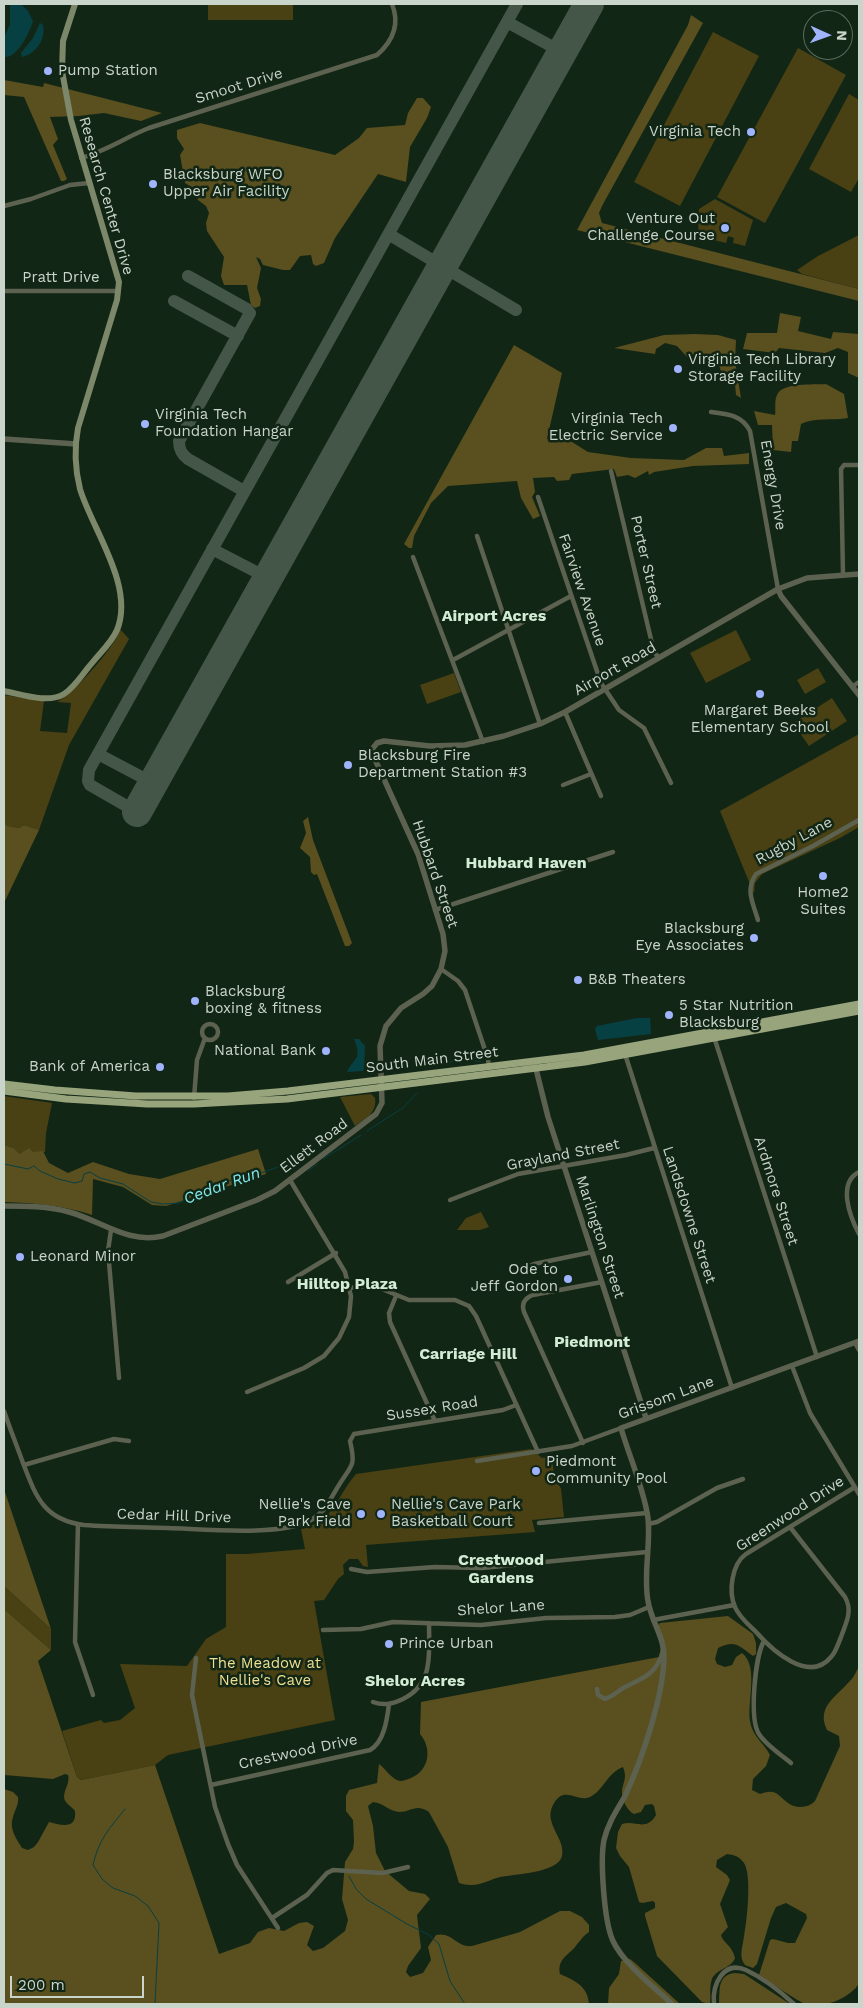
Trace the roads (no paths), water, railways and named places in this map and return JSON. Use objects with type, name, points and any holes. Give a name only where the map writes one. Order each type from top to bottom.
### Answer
[{"type":"main road","name":"Research Center Drive","points":[[4,692],[45,698],[64,694],[112,638],[118,628],[120,606],[118,584],[80,489],[76,465],[76,444],[80,422],[119,282],[116,266],[81,158],[71,120],[61,60],[65,31],[75,4]]},
{"type":"main road","name":"South Main Street","points":[[714,1035],[859,1004]]},
{"type":"main road","name":"South Main Street","points":[[4,1091],[107,1102],[194,1100],[382,1084],[624,1052],[859,1011]]},
{"type":"main road","name":"South Main Street","points":[[4,1084],[107,1095],[194,1100]]},
{"type":"street","name":"Smoot Drive","points":[[81,158],[105,150],[124,138],[149,128],[371,58],[389,44],[395,30],[395,16],[392,4]]},
{"type":"street","points":[[4,206],[31,199],[70,185],[89,183]]},
{"type":"street","name":"Pratt Drive","points":[[4,291],[118,291]]},
{"type":"street","name":"Energy Drive","points":[[711,412],[727,414],[738,418],[750,432],[778,589]]},
{"type":"street","points":[[4,439],[76,444]]},
{"type":"street","points":[[843,574],[840,470],[842,467],[859,465]]},
{"type":"street","name":"Porter Street","points":[[611,471],[654,652],[659,658]]},
{"type":"street","name":"Fairview Avenue","points":[[538,498],[604,689],[619,710],[644,728],[670,783]]},
{"type":"street","points":[[477,536],[540,724]]},
{"type":"street","points":[[413,557],[483,742]]},
{"type":"street","name":"Airport Road","points":[[374,746],[381,741],[430,746],[483,742],[540,724],[565,712],[778,589],[807,578],[859,574]]},
{"type":"street","points":[[778,589],[781,596],[859,695]]},
{"type":"street","points":[[453,660],[571,596]]},
{"type":"street","points":[[853,686],[859,682]]},
{"type":"street","points":[[565,712],[601,796]]},
{"type":"street","name":"Hubbard Street","points":[[374,746],[374,755],[412,839],[436,910],[445,946],[442,969],[435,982],[428,990],[401,1008],[386,1026],[380,1046],[382,1084]]},
{"type":"street","points":[[563,785],[591,774]]},
{"type":"street","name":"Rugby Lane","points":[[758,920],[750,894],[751,881],[756,874],[859,820]]},
{"type":"street","points":[[436,910],[613,852]]},
{"type":"street","points":[[442,969],[458,981],[465,990],[488,1059],[489,1071]]},
{"type":"street","name":"Ardmore Street","points":[[714,1035],[817,1357]]},
{"type":"street","points":[[194,1100],[197,1060],[205,1038]]},
{"type":"street","name":"Landsdowne Street","points":[[624,1052],[732,1388]]},
{"type":"street","name":"Marlington Street","points":[[535,1065],[548,1116],[646,1418]]},
{"type":"street","name":"Ellett Road","points":[[4,1206],[64,1211],[81,1216],[111,1230],[138,1238],[163,1236],[257,1200],[275,1191],[376,1114],[382,1103],[382,1084]]},
{"type":"street","name":"Grayland Street","points":[[450,1200],[514,1175],[626,1155],[654,1148]]},
{"type":"street","points":[[859,1172],[850,1180],[846,1192],[859,1234]]},
{"type":"street","points":[[247,1392],[304,1368],[324,1356],[342,1333],[349,1317],[351,1302],[346,1272],[290,1180]]},
{"type":"street","points":[[111,1230],[108,1250],[119,1378]]},
{"type":"street","points":[[514,1272],[534,1264],[592,1252]]},
{"type":"street","points":[[288,1282],[336,1253]]},
{"type":"street","points":[[583,1443],[523,1308],[525,1300],[531,1296],[602,1282]]},
{"type":"street","points":[[350,1288],[372,1285],[396,1296],[414,1300],[455,1300],[469,1306],[476,1316],[538,1452]]},
{"type":"street","points":[[396,1296],[389,1313],[390,1322],[435,1421]]},
{"type":"street","points":[[857,1342],[859,1350]]},
{"type":"street","name":"Grissom Lane","points":[[477,1461],[583,1443],[646,1418],[857,1342]]},
{"type":"street","points":[[792,1366],[810,1413],[859,1494]]},
{"type":"street","name":"Sussex Road","points":[[352,1436],[356,1433],[503,1410],[516,1405]]},
{"type":"street","name":"Cedar Hill Drive","points":[[4,1411],[33,1491],[43,1505],[59,1518],[78,1524],[244,1530],[300,1525],[314,1518],[325,1509],[350,1471],[353,1458],[350,1441],[352,1436]]},
{"type":"street","points":[[621,1428],[647,1513],[646,1587],[649,1607],[664,1649],[664,1658],[657,1700],[642,1752],[607,1832],[604,1852],[605,1908],[613,1941],[622,1955],[672,2004]]},
{"type":"street","points":[[24,1465],[114,1439],[129,1440]]},
{"type":"street","points":[[648,1524],[657,1522],[717,1488],[743,1479]]},
{"type":"street","name":"Greenwood Drive","points":[[734,1605],[732,1595],[734,1572],[740,1559],[856,1487]]},
{"type":"street","points":[[539,1523],[647,1513]]},
{"type":"street","points":[[78,1524],[75,1642],[93,1695]]},
{"type":"street","points":[[653,1620],[734,1605],[740,1615],[780,1656],[793,1663],[805,1666],[821,1664],[828,1660],[835,1652],[848,1616],[849,1605],[845,1597],[790,1527]]},
{"type":"street","points":[[351,1568],[367,1572],[435,1566],[482,1568],[647,1552]]},
{"type":"street","name":"Shelor Lane","points":[[323,1630],[361,1629],[393,1622],[489,1624],[546,1618],[615,1617],[630,1615],[649,1607]]},
{"type":"street","points":[[373,1702],[382,1705],[389,1704],[412,1694],[425,1678],[429,1663],[429,1624]]},
{"type":"street","points":[[764,1641],[758,1655],[755,1725],[764,1740],[791,1763]]},
{"type":"street","points":[[597,1689],[598,1695],[605,1699],[615,1696],[623,1688],[640,1681],[652,1673],[664,1649]]},
{"type":"street","points":[[196,1658],[192,1695],[216,1806],[228,1844],[245,1879],[278,1928]]},
{"type":"street","name":"Crestwood Drive","points":[[211,1785],[370,1750],[377,1746],[382,1736],[389,1704]]},
{"type":"street","points":[[272,1918],[307,1895],[327,1873],[333,1870],[383,1872],[408,1867]]},
{"type":"street","points":[[714,2004],[714,1990],[718,1978],[724,1972],[735,1969],[747,1970],[794,2004]]},
{"type":"water","points":[[10,4],[21,4],[28,11],[33,21],[26,38],[14,54],[4,57],[4,37],[10,25]]},
{"type":"water","points":[[40,23],[43,25],[44,30],[39,45],[32,53],[22,57],[21,53],[33,38]]},
{"type":"water","points":[[637,1018],[650,1018],[651,1034],[598,1040],[595,1029],[597,1026]]},
{"type":"water","points":[[354,1039],[359,1039],[365,1046],[364,1068],[363,1071],[347,1072],[358,1051]]},
{"type":"waterway","name":"Cedar Run","points":[[424,1067],[453,1062],[481,1062]]},
{"type":"waterway","name":"Cedar Run","points":[[367,1131],[404,1107],[417,1093]]},
{"type":"waterway","name":"Cedar Run","points":[[323,1159],[361,1135]]},
{"type":"waterway","name":"Cedar Run","points":[[4,1164],[28,1169],[34,1166],[40,1171],[58,1179],[75,1183],[82,1181],[84,1174],[90,1172],[100,1178],[123,1184],[151,1202],[163,1204],[179,1203],[245,1174],[261,1173],[278,1167]]},
{"type":"waterway","name":"Cedar Run","points":[[308,1171],[317,1164]]},
{"type":"waterway","points":[[125,1809],[102,1841],[93,1865],[102,1879],[113,1888],[135,1896],[148,1906],[159,1923],[155,2004]]},
{"type":"waterway","points":[[349,1876],[356,1889],[366,1899],[429,1935],[439,1944],[450,1981],[465,2004]]},
{"type":"place","name":"Pump Station","points":[[48,71]]},
{"type":"place","name":"Virginia Tech","points":[[751,132]]},
{"type":"place","name":"Blacksburg WFO Upper Air Facility","points":[[153,184]]},
{"type":"place","name":"Venture Out Challenge Course","points":[[725,228]]},
{"type":"place","name":"Virginia Tech Library Storage Facility","points":[[678,369]]},
{"type":"place","name":"Virginia Tech Foundation Hangar","points":[[145,424]]},
{"type":"place","name":"Virginia Tech Electric Service","points":[[673,428]]},
{"type":"place","name":"Margaret Beeks Elementary School","points":[[760,694]]},
{"type":"place","name":"Blacksburg Fire Department Station #3","points":[[348,765]]},
{"type":"place","name":"Home2 Suites","points":[[823,876]]},
{"type":"place","name":"Blacksburg Eye Associates","points":[[754,938]]},
{"type":"place","name":"B&B Theaters","points":[[578,980]]},
{"type":"place","name":"Blacksburg boxing & fitness","points":[[195,1001]]},
{"type":"place","name":"5 Star Nutrition Blacksburg","points":[[669,1015]]},
{"type":"place","name":"National Bank","points":[[326,1051]]},
{"type":"place","name":"Bank of America","points":[[160,1067]]},
{"type":"place","name":"Leonard Minor","points":[[20,1257]]},
{"type":"place","name":"Ode to Jeff Gordon","points":[[568,1279]]},
{"type":"place","name":"Piedmont Community Pool","points":[[536,1471]]},
{"type":"place","name":"Nellie's Cave Park Field","points":[[361,1514]]},
{"type":"place","name":"Nellie's Cave Park Basketball Court","points":[[381,1514]]},
{"type":"place","name":"Prince Urban","points":[[389,1644]]},
{"type":"district","name":"Airport Acres","points":[[494,616]]},
{"type":"district","name":"Hubbard Haven","points":[[526,863]]},
{"type":"district","name":"Hilltop Plaza","points":[[347,1284]]},
{"type":"district","name":"Piedmont","points":[[592,1342]]},
{"type":"district","name":"Carriage Hill","points":[[468,1354]]},
{"type":"district","name":"Crestwood Gardens","points":[[501,1569]]},
{"type":"district","name":"Shelor Acres","points":[[415,1681]]},
{"type":"park label","name":"The Meadow at Nellie's Cave","points":[[265,1672]]}]
